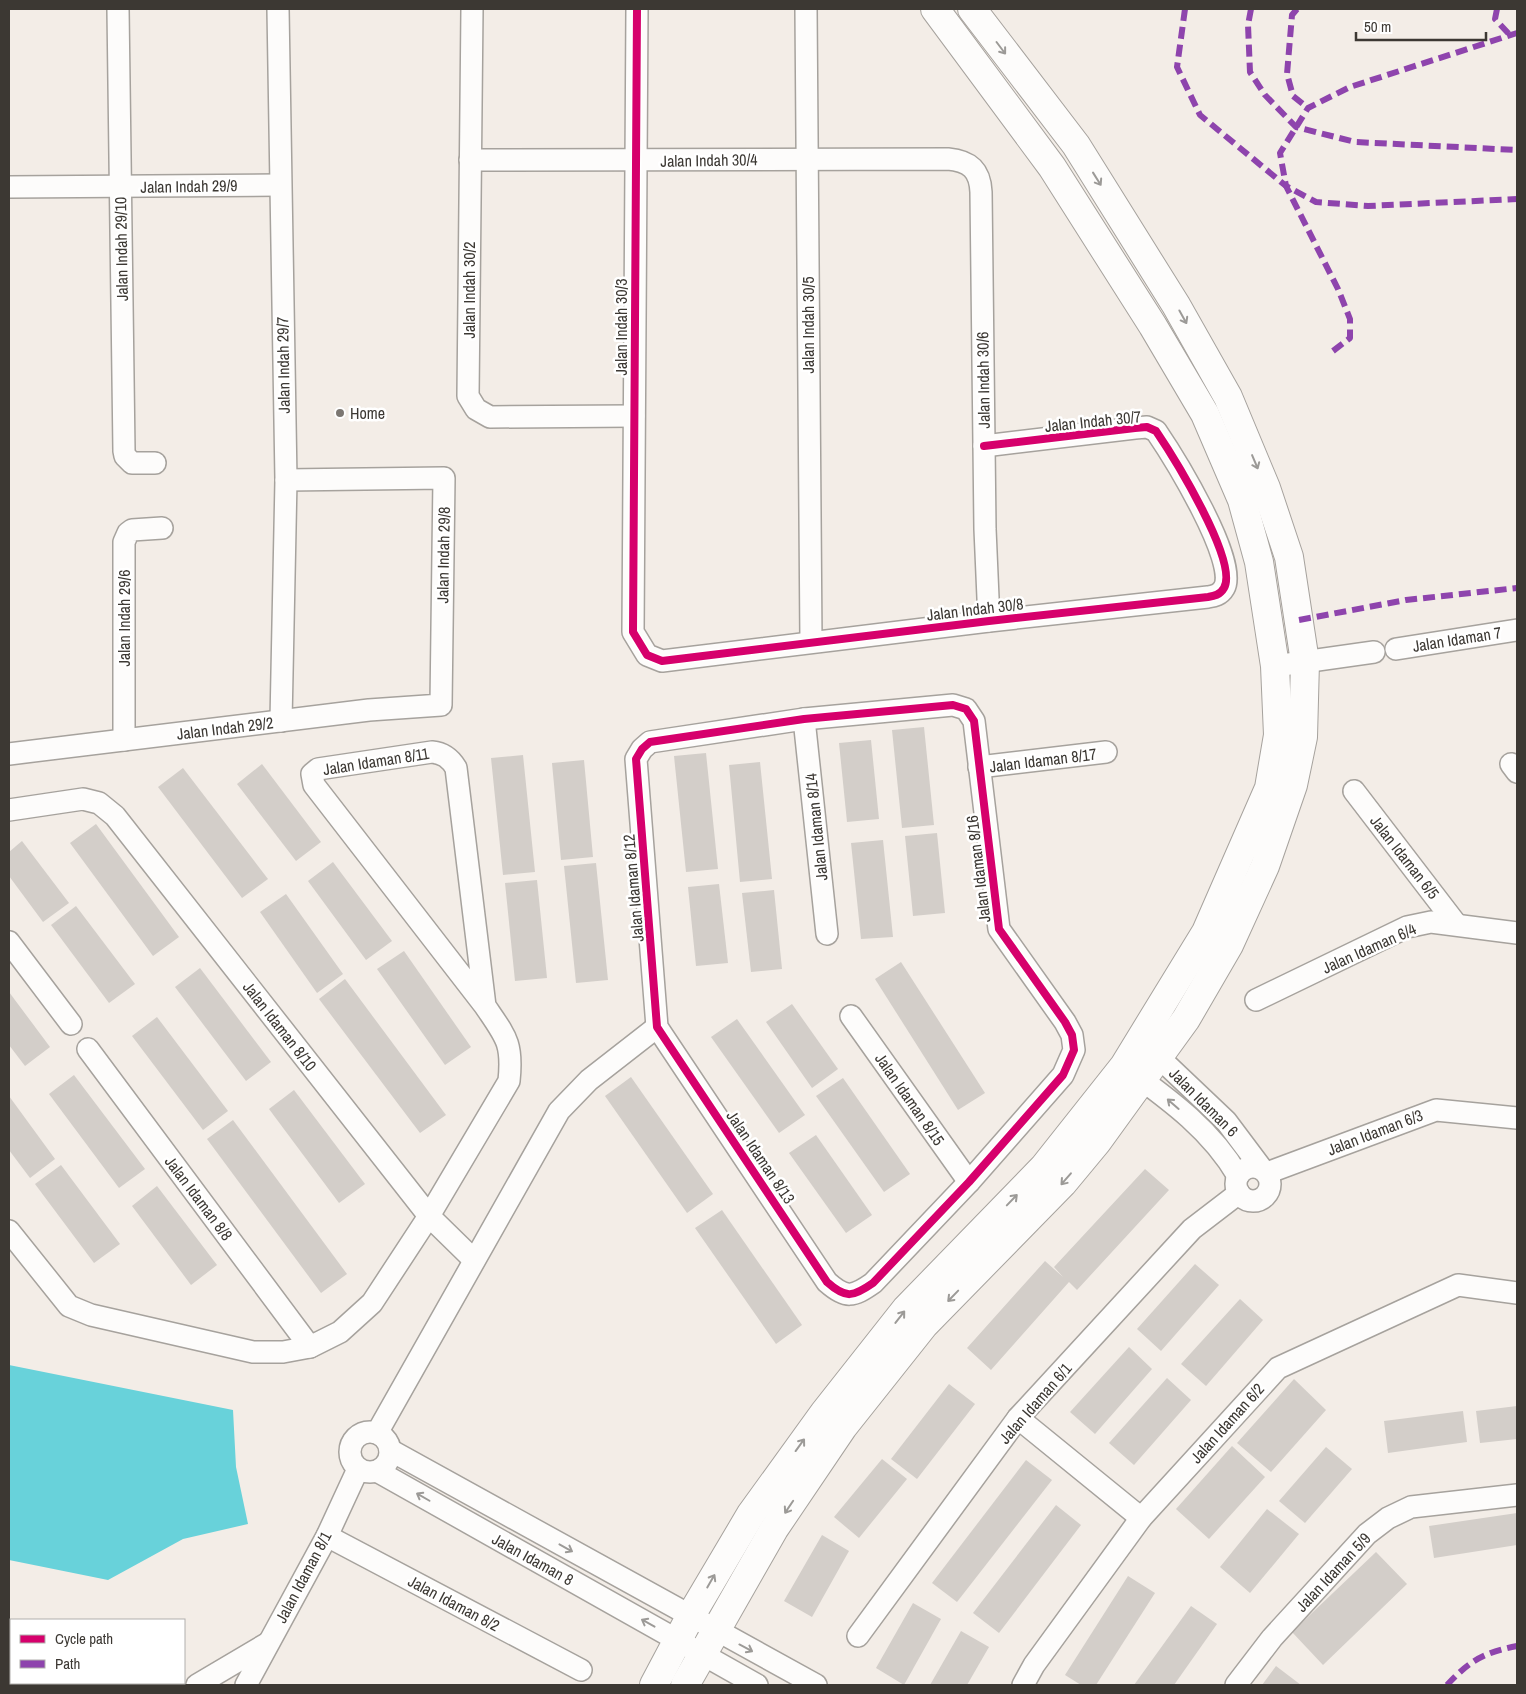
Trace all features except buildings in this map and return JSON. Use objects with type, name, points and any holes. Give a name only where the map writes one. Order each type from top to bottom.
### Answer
[{"type":"main road","points":[[654,1685],[697,1636],[774,1529],[843,1428],[924,1325],[1063,1183],[1097,1142],[1133,1073],[1149,1049],[1206,932],[1269,788],[1278,735],[1275,666],[1259,562],[1242,500],[1205,414],[1153,326],[1052,167],[983,70],[935,9]]},
{"type":"main road","points":[[972,9],[1076,145],[1176,305],[1228,397],[1266,488],[1289,557],[1305,662],[1303,737],[1293,785],[1265,866],[1229,945],[1186,1019],[1149,1049]]},
{"type":"main road","points":[[686,1685],[697,1636]]},
{"type":"street","name":"Jalan Indah 29/10","points":[[118,9],[124,451],[128,460],[132,463],[155,463]]},
{"type":"street","name":"Jalan Indah 29/7","points":[[278,9],[286,480],[280,721]]},
{"type":"street","name":"Jalan Indah 30/2","points":[[472,9],[468,396],[476,409],[490,417],[634,416]]},
{"type":"street","name":"Jalan Indah 30/3","points":[[637,9],[633,632],[638,644]]},
{"type":"street","name":"Jalan Indah 30/5","points":[[806,9],[811,642]]},
{"type":"street","name":"Jalan Indah 30/4","points":[[470,160],[948,159]]},
{"type":"street","name":"Jalan Indah 30/6","points":[[948,159],[969,164],[977,172],[980,180],[989,621]]},
{"type":"street","name":"Jalan Indah 29/9","points":[[9,188],[280,185]]},
{"type":"street","name":"Jalan Indah 30/7","points":[[984,446],[1147,427],[1156,431],[1198,499]]},
{"type":"street","name":"Jalan Indah 29/8","points":[[286,480],[444,478],[441,704]]},
{"type":"street","name":"Jalan Indah 30/8","points":[[638,644],[646,655],[662,661],[989,621],[1216,596],[1224,588],[1226,579],[1224,566],[1198,499]]},
{"type":"street","name":"Jalan Indah 29/6","points":[[124,740],[124,542],[128,533],[132,530],[162,528]]},
{"type":"street","name":"Jalan Idaman 7","points":[[1396,649],[1517,630]]},
{"type":"street","points":[[1275,666],[1374,652]]},
{"type":"street","name":"Jalan Indah 29/2","points":[[9,754],[369,710],[441,704]]},
{"type":"street","name":"Jalan Idaman 8/16","points":[[804,719],[953,704],[966,709],[974,721],[999,929],[1065,1022],[1072,1035],[1074,1050],[1063,1075],[969,1182]]},
{"type":"street","name":"Jalan Idaman 8/12","points":[[657,1027],[636,759],[642,749],[650,742],[804,719]]},
{"type":"street","name":"Jalan Idaman 8/14","points":[[804,719],[827,934]]},
{"type":"street","name":"Jalan Idaman 8/11","points":[[429,1216],[509,1081],[511,1060],[508,1039],[485,1006],[314,785],[312,774],[318,769],[432,752],[440,753],[451,761],[456,768],[485,1006]]},
{"type":"street","name":"Jalan Idaman 8/17","points":[[979,767],[1106,752]]},
{"type":"street","name":"Jalan Idaman 6/5","points":[[1354,791],[1456,924]]},
{"type":"street","name":"Jalan Idaman 8/10","points":[[9,810],[83,799],[99,803],[115,816],[429,1216],[474,1260]]},
{"type":"street","name":"Jalan Idaman 6/4","points":[[1256,1000],[1407,928],[1431,922],[1517,933]]},
{"type":"street","points":[[9,942],[70,1024]]},
{"type":"street","name":"Jalan Idaman 8/15","points":[[851,1016],[969,1182]]},
{"type":"street","points":[[377,1433],[559,1111],[589,1080],[657,1027]]},
{"type":"street","name":"Jalan Idaman 8/13","points":[[657,1027],[827,1282],[838,1292],[849,1296],[860,1292],[873,1283],[969,1182]]},
{"type":"street","name":"Jalan Idaman 8/8","points":[[88,1049],[310,1347]]},
{"type":"street","name":"Jalan Idaman 6","points":[[1149,1049],[1226,1121],[1250,1150],[1264,1171]]},
{"type":"street","name":"Jalan Idaman 6","points":[[1133,1073],[1210,1136],[1226,1156],[1238,1185]]},
{"type":"street","name":"Jalan Idaman 6/3","points":[[1264,1171],[1436,1110],[1517,1118]]},
{"type":"street","points":[[1251,1166],[1264,1171],[1270,1184],[1263,1198],[1247,1200],[1238,1185],[1245,1168],[1251,1166]]},
{"type":"street","name":"Jalan Idaman 6/1","points":[[858,1636],[1018,1418],[1192,1229],[1238,1185]]},
{"type":"street","points":[[9,1231],[69,1306],[91,1315],[252,1352],[282,1352],[310,1347],[340,1332],[372,1303],[429,1216]]},
{"type":"street","name":"Jalan Idaman 6/2","points":[[1023,1685],[1034,1665],[1141,1518],[1278,1368],[1458,1285],[1517,1292]]},
{"type":"street","points":[[1018,1418],[1141,1518]]},
{"type":"street","points":[[371,1432],[377,1433],[386,1440],[390,1450],[387,1463],[368,1470],[351,1458],[350,1446],[358,1435],[371,1432]]},
{"type":"street","name":"Jalan Idaman 8","points":[[390,1450],[532,1529],[697,1636]]},
{"type":"street","name":"Jalan Idaman 8","points":[[368,1470],[522,1552],[697,1636]]},
{"type":"street","name":"Jalan Idaman 8/1","points":[[246,1685],[326,1536],[368,1470]]},
{"type":"street","name":"Jalan Idaman 5/9","points":[[1236,1685],[1272,1638],[1310,1596],[1367,1534],[1388,1518],[1411,1507],[1517,1495]]},
{"type":"street","points":[[522,1552],[532,1529]]},
{"type":"street","name":"Jalan Idaman 8/2","points":[[326,1536],[581,1670]]},
{"type":"street","points":[[697,1636],[757,1685]]},
{"type":"street","points":[[697,1636],[816,1685]]},
{"type":"street","points":[[197,1685],[268,1643]]},
{"type":"water","points":[[9,1365],[233,1410],[236,1467],[248,1524],[183,1539],[108,1580],[9,1560]]},
{"type":"marked path","points":[[1185,9],[1177,67],[1200,115],[1286,186],[1280,153],[1308,108],[1350,87],[1517,33]]},
{"type":"marked path","points":[[1251,9],[1248,25],[1250,72],[1265,95],[1296,127],[1355,142],[1517,150]]},
{"type":"marked path","points":[[1297,9],[1292,15],[1287,74],[1293,96],[1308,108]]},
{"type":"marked path","points":[[1497,9],[1495,19],[1509,34]]},
{"type":"marked path","points":[[1333,351],[1350,338],[1350,319],[1338,289],[1286,186],[1316,202],[1368,206],[1517,199]]},
{"type":"marked path","points":[[1299,620],[1406,600],[1517,588]]},
{"type":"marked path","points":[[1447,1685],[1478,1659],[1496,1651],[1517,1646]]},
{"type":"cycle path","points":[[637,9],[633,632],[647,655],[662,661],[989,621],[1208,597],[1219,594],[1224,588],[1226,575],[1214,533],[1176,462],[1156,431],[1147,427],[1135,428],[984,446]]},
{"type":"cycle path","points":[[953,705],[966,709],[974,721],[999,929],[1065,1022],[1072,1035],[1074,1050],[1063,1075],[969,1182],[873,1283],[860,1291],[850,1294],[839,1291],[827,1282],[657,1027],[636,759],[642,749],[650,742],[804,719],[953,705]]},
{"type":"place","name":"Home","points":[[340,413]]}]
